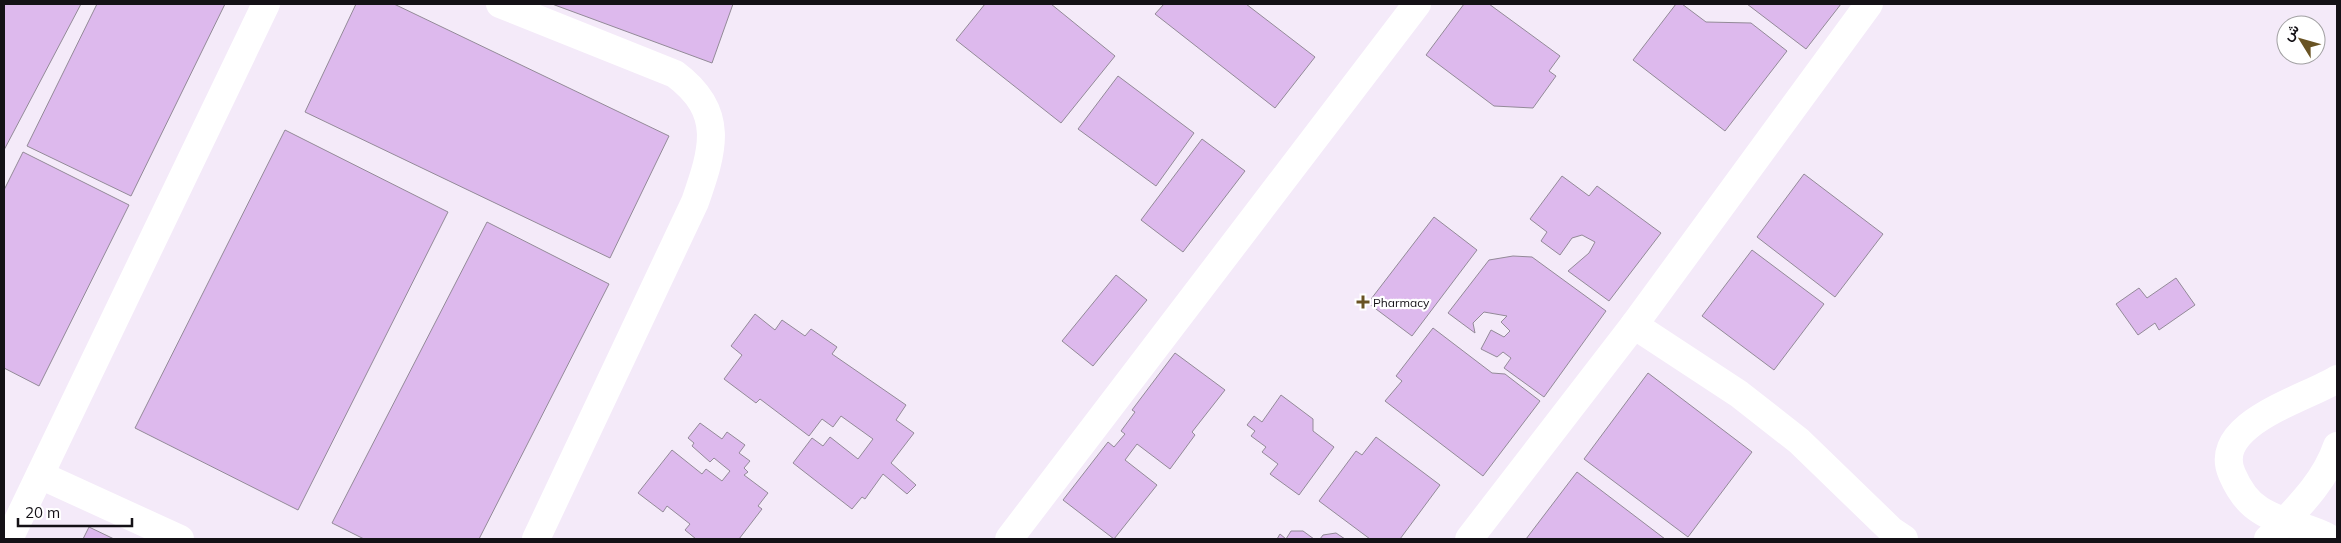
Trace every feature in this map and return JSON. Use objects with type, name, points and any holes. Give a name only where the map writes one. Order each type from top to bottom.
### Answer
[{"type":"street","points":[[9,539],[266,4]]},
{"type":"street","points":[[500,4],[675,74],[691,86],[701,99],[709,118],[712,138],[709,161],[695,202],[536,539]]},
{"type":"street","points":[[1009,539],[1417,4]]},
{"type":"street","points":[[1469,539],[1634,325],[1869,4]]},
{"type":"street","points":[[1634,325],[1739,394],[1799,441],[1892,531],[1904,539]]},
{"type":"street","points":[[2331,539],[2320,533],[2277,530],[2237,486],[2228,466],[2230,448],[2242,430],[2261,416],[2298,400],[2337,378]]},
{"type":"street","points":[[2277,530],[2318,483],[2332,462],[2337,446]]},
{"type":"street","points":[[40,475],[180,539]]},
{"type":"building","points":[[4,4],[81,4],[4,150]]},
{"type":"building","points":[[97,4],[225,4],[131,196],[27,146]]},
{"type":"building","points":[[356,4],[394,4],[669,136],[610,258],[305,112]]},
{"type":"building","points":[[552,4],[733,4],[712,63]]},
{"type":"building","points":[[985,4],[1051,4],[1115,56],[1061,123],[956,40]]},
{"type":"building","points":[[1164,4],[1246,4],[1315,57],[1275,108],[1155,14]]},
{"type":"building","points":[[1464,4],[1489,4],[1560,56],[1549,71],[1556,76],[1533,108],[1494,106],[1426,55]]},
{"type":"building","points":[[1676,4],[1682,4],[1706,22],[1751,23],[1787,51],[1725,131],[1633,60]]},
{"type":"building","points":[[1747,4],[1841,4],[1806,49]]},
{"type":"building","points":[[1118,76],[1194,133],[1156,186],[1078,129]]},
{"type":"building","points":[[285,130],[448,212],[298,510],[135,428]]},
{"type":"building","points":[[1202,139],[1245,171],[1183,252],[1141,220]]},
{"type":"building","points":[[23,152],[129,205],[39,386],[4,368],[4,190]]},
{"type":"building","points":[[1804,174],[1883,234],[1835,297],[1757,237]]},
{"type":"building","points":[[1562,176],[1589,196],[1597,186],[1661,233],[1609,301],[1568,271],[1589,253],[1595,242],[1582,235],[1572,238],[1560,255],[1541,241],[1547,232],[1530,219]]},
{"type":"building","points":[[1434,217],[1477,250],[1412,336],[1368,303]]},
{"type":"building","points":[[487,222],[609,284],[479,539],[364,539],[332,523]]},
{"type":"building","points":[[1752,250],[1824,304],[1774,370],[1702,316]]},
{"type":"building","points":[[1513,256],[1532,257],[1606,311],[1544,397],[1504,368],[1511,358],[1503,352],[1497,357],[1481,349],[1491,330],[1504,337],[1510,331],[1501,322],[1507,316],[1484,312],[1473,323],[1475,333],[1448,313],[1489,260]]},
{"type":"building","points":[[1116,275],[1147,300],[1093,366],[1062,341]]},
{"type":"building","points":[[2176,278],[2195,305],[2159,330],[2155,323],[2138,335],[2116,304],[2139,288],[2147,298]]},
{"type":"building","points":[[755,314],[775,330],[782,320],[805,336],[811,329],[837,347],[832,354],[906,405],[896,420],[914,433],[891,463],[916,485],[907,494],[883,474],[865,499],[862,497],[852,509],[793,463],[812,438],[823,446],[830,437],[858,459],[873,439],[841,416],[833,427],[822,419],[809,436],[760,399],[756,403],[724,379],[742,355],[731,346]]},
{"type":"building","points":[[1433,328],[1492,373],[1505,374],[1540,401],[1483,476],[1385,401],[1402,381],[1396,376]]},
{"type":"building","points":[[1175,353],[1225,390],[1192,432],[1195,435],[1170,469],[1137,444],[1125,460],[1157,485],[1114,539],[1063,500],[1108,442],[1114,447],[1125,434],[1121,431],[1135,412],[1132,410]]},
{"type":"building","points":[[1648,373],[1752,452],[1688,537],[1584,459]]},
{"type":"building","points":[[1281,395],[1313,419],[1313,431],[1334,447],[1299,495],[1270,474],[1278,464],[1262,452],[1266,447],[1251,436],[1255,431],[1247,425],[1254,416],[1262,422]]},
{"type":"building","points":[[700,423],[722,439],[727,432],[745,445],[739,453],[750,461],[744,468],[748,472],[744,475],[768,493],[758,506],[762,509],[739,539],[696,539],[685,530],[690,524],[667,506],[663,512],[638,493],[672,450],[702,474],[706,469],[722,481],[730,471],[714,458],[710,462],[692,446],[694,443],[688,438]]},
{"type":"building","points":[[1376,437],[1440,485],[1400,539],[1370,539],[1319,501],[1356,451],[1362,455]]},
{"type":"building","points":[[1577,472],[1665,539],[1526,539]]},
{"type":"building","points":[[89,527],[114,539],[83,539]]},
{"type":"building","points":[[1291,531],[1303,531],[1314,539],[1286,539]]},
{"type":"building","points":[[1336,533],[1345,539],[1320,539],[1323,535]]},
{"type":"building","points":[[1280,534],[1286,539],[1277,539]]},
{"type":"place","name":"Pharmacy","points":[[1363,302]]}]
